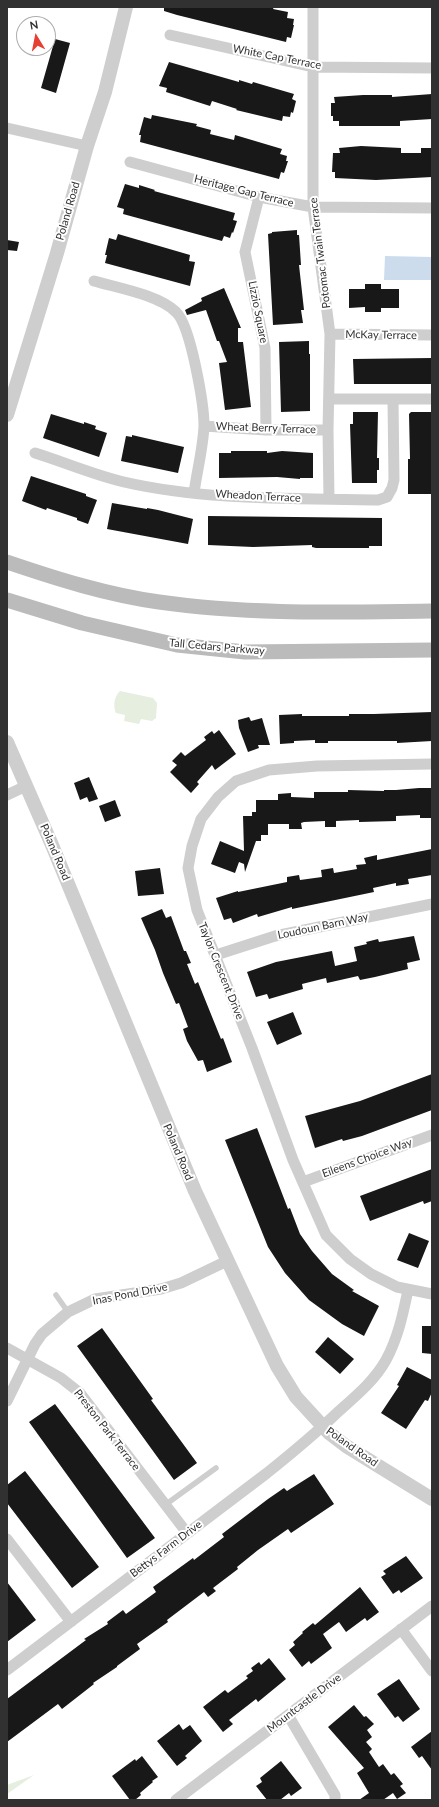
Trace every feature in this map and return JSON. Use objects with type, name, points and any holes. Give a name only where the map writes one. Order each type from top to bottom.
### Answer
[{"type":"main road","points":[[7,562],[44,575],[100,590],[166,603],[226,609],[308,612],[432,611]]},
{"type":"main road","name":"Tall Cedars Parkway","points":[[7,600],[82,623],[177,645],[245,652],[432,650]]},
{"type":"street","name":"Poland Road","points":[[7,415],[57,253],[87,146],[105,92],[126,7]]},
{"type":"street","name":"Potomac Twain Terrace","points":[[313,7],[313,207],[330,334],[328,430],[329,499]]},
{"type":"street","name":"White Cap Terrace","points":[[170,36],[313,67],[432,68]]},
{"type":"street","points":[[7,128],[87,146]]},
{"type":"street","name":"Heritage Gap Terrace","points":[[130,162],[259,197],[313,207],[432,208]]},
{"type":"street","name":"Lizzio Square","points":[[259,197],[246,252],[265,348],[266,430]]},
{"type":"street","points":[[94,281],[163,302],[177,313],[190,343],[200,384],[204,426],[194,493]]},
{"type":"street","name":"McKay Terrace","points":[[330,334],[432,335]]},
{"type":"street","points":[[329,399],[431,399]]},
{"type":"street","name":"Wheadon Terrace","points":[[35,453],[123,482],[194,493],[259,498],[378,500],[387,498],[394,480],[393,400]]},
{"type":"street","name":"Wheat Berry Terrace","points":[[204,426],[266,430],[328,430]]},
{"type":"street","name":"Poland Road","points":[[7,742],[52,845],[169,1129],[227,1261],[277,1366],[296,1397],[323,1427],[346,1446],[432,1499]]},
{"type":"street","name":"Taylor Crescent Drive","points":[[432,764],[317,766],[269,770],[236,781],[218,797],[201,819],[192,846],[188,868],[197,910],[252,1048],[293,1160],[326,1235],[350,1259],[371,1274],[397,1287],[432,1294]]},
{"type":"street","points":[[7,795],[26,786]]},
{"type":"street","name":"Loudoun Barn Way","points":[[216,955],[275,936],[432,904]]},
{"type":"street","name":"Eileens Choice Way","points":[[303,1182],[432,1135]]},
{"type":"street","name":"Inas Pond Drive","points":[[7,1401],[27,1359],[42,1334],[68,1312],[95,1299],[161,1289],[181,1283],[227,1261]]},
{"type":"street","name":"Bettys Farm Drive","points":[[7,1670],[294,1451],[323,1427],[372,1379],[386,1360],[395,1341],[408,1290]]},
{"type":"street","name":"Preston Park Terrace","points":[[7,1348],[61,1378],[80,1393],[187,1533]]},
{"type":"street","points":[[7,1539],[71,1622]]},
{"type":"street","name":"Mountcastle Drive","points":[[176,1800],[432,1606]]},
{"type":"street","points":[[401,1629],[432,1671]]},
{"type":"street","points":[[288,1715],[324,1775],[335,1795],[335,1800]]},
{"type":"lane","points":[[56,1295],[68,1312]]},
{"type":"lane","points":[[165,1505],[216,1468]]},
{"type":"green space","points":[[120,691],[153,698],[157,703],[156,718],[152,721],[141,719],[139,724],[124,721],[125,715],[116,713],[115,708],[115,699]]},
{"type":"green space","points":[[34,1775],[7,1794],[7,1785]]},
{"type":"water","points":[[385,256],[432,257],[432,280],[384,280]]},
{"type":"building","points":[[164,7],[274,7],[273,9],[288,12],[287,18],[294,19],[294,25],[291,38],[287,37],[286,42],[177,15],[164,11]]},
{"type":"building","points":[[56,39],[70,43],[56,93],[41,88],[50,56],[56,56]]},
{"type":"building","points":[[169,62],[239,82],[239,80],[252,84],[253,82],[294,94],[292,99],[296,101],[293,113],[291,112],[290,117],[283,116],[282,121],[236,110],[237,109],[212,101],[210,106],[166,92],[167,88],[159,86]]},
{"type":"building","points":[[432,94],[432,119],[400,121],[400,126],[339,126],[339,121],[333,121],[333,116],[331,116],[331,103],[335,103],[334,97],[392,95],[392,97]]},
{"type":"building","points":[[152,115],[197,124],[196,126],[211,130],[210,134],[234,140],[235,135],[282,149],[280,154],[287,156],[286,161],[288,161],[284,173],[281,172],[279,179],[140,142],[141,135],[139,135],[144,117],[151,119]]},
{"type":"building","points":[[361,146],[401,148],[401,153],[421,153],[421,148],[432,148],[432,177],[376,180],[335,178],[335,172],[332,172],[333,153],[340,153],[339,148]]},
{"type":"building","points":[[125,184],[139,188],[139,185],[155,190],[154,191],[235,213],[233,220],[237,221],[233,233],[232,232],[230,238],[224,236],[222,241],[123,214],[124,209],[117,207]]},
{"type":"building","points":[[297,230],[297,235],[299,235],[301,265],[299,265],[304,310],[301,310],[303,323],[273,325],[268,234],[272,232]]},
{"type":"building","points":[[118,234],[190,255],[189,261],[195,262],[190,286],[105,263],[107,255],[105,255],[109,238],[116,240]]},
{"type":"building","points":[[7,240],[19,242],[17,251],[7,250]]},
{"type":"building","points":[[365,284],[381,284],[381,289],[399,289],[399,308],[381,308],[381,312],[365,312],[365,307],[349,308],[349,289],[365,289]]},
{"type":"building","points":[[224,288],[241,328],[238,328],[238,342],[243,342],[251,407],[225,410],[219,363],[227,362],[219,341],[217,341],[206,310],[187,315],[185,310],[202,301],[201,298]]},
{"type":"building","points":[[309,341],[310,411],[281,412],[279,342]]},
{"type":"building","points":[[432,358],[432,384],[354,384],[353,359]]},
{"type":"building","points":[[353,412],[378,412],[377,458],[379,458],[379,470],[377,470],[377,483],[352,483],[350,424],[353,424]]},
{"type":"building","points":[[411,412],[432,412],[432,494],[408,494],[408,459],[410,459],[409,414]]},
{"type":"building","points":[[51,414],[96,426],[95,429],[107,433],[99,457],[43,438]]},
{"type":"building","points":[[132,435],[184,447],[178,473],[121,461],[126,436],[132,437]]},
{"type":"building","points":[[231,451],[267,451],[267,453],[282,451],[313,453],[313,478],[219,478],[219,453],[231,453]]},
{"type":"building","points":[[31,476],[86,494],[86,496],[97,500],[88,524],[77,520],[77,518],[47,508],[46,510],[22,501]]},
{"type":"building","points":[[112,503],[158,510],[193,519],[188,544],[107,529]]},
{"type":"building","points":[[208,516],[382,518],[382,546],[369,546],[369,548],[316,548],[312,547],[312,545],[253,547],[208,545]]},
{"type":"building","points":[[432,712],[432,741],[397,743],[397,741],[328,741],[328,743],[315,743],[315,740],[294,741],[294,743],[280,744],[279,715],[302,714],[302,716],[349,716],[349,714]]},
{"type":"building","points":[[249,717],[251,721],[262,718],[270,745],[258,745],[259,748],[248,752],[239,728],[238,720]]},
{"type":"building","points":[[219,730],[236,754],[215,770],[212,765],[197,782],[199,784],[191,793],[170,772],[177,765],[172,761],[181,752],[185,756],[206,740],[204,737],[212,731],[214,734]]},
{"type":"building","points":[[89,777],[98,799],[89,802],[87,797],[80,800],[74,783]]},
{"type":"building","points":[[432,788],[432,818],[420,818],[420,815],[396,816],[396,821],[336,821],[336,827],[325,827],[325,821],[304,822],[301,823],[302,829],[289,829],[289,824],[268,824],[268,835],[261,835],[261,841],[256,841],[245,872],[244,864],[239,862],[235,873],[211,864],[220,841],[244,851],[243,816],[252,816],[252,812],[256,812],[256,800],[278,800],[278,794],[291,793],[291,797],[314,798],[314,792],[348,792],[348,790],[384,791]]},
{"type":"building","points":[[115,800],[121,816],[105,822],[99,806]]},
{"type":"building","points":[[432,849],[432,875],[408,879],[409,884],[396,886],[396,883],[373,888],[374,892],[292,909],[292,907],[258,917],[257,914],[233,923],[231,918],[224,920],[216,898],[238,891],[287,882],[287,877],[299,875],[300,880],[322,877],[321,870],[333,868],[334,873],[357,869],[356,865],[366,864],[364,858],[377,855],[377,860]]},
{"type":"building","points":[[160,868],[164,894],[138,896],[135,871]]},
{"type":"building","points":[[162,909],[166,918],[171,916],[184,951],[186,951],[191,963],[187,964],[195,984],[198,982],[232,1062],[207,1072],[203,1060],[198,1061],[187,1041],[183,1029],[188,1027],[179,1003],[176,1004],[141,918]]},
{"type":"building","points":[[414,936],[420,960],[407,963],[408,969],[375,977],[360,980],[358,976],[327,983],[326,978],[302,984],[303,989],[269,999],[267,994],[256,997],[247,972],[276,962],[332,951],[335,966],[357,961],[354,947],[367,944],[366,942],[378,939],[379,942]]},
{"type":"building","points":[[293,1012],[302,1034],[277,1045],[267,1022]]},
{"type":"building","points":[[432,1074],[432,1110],[362,1136],[343,1141],[342,1139],[315,1148],[305,1116],[360,1101]]},
{"type":"building","points":[[257,1128],[288,1209],[290,1208],[300,1234],[312,1251],[332,1274],[354,1290],[352,1291],[379,1306],[364,1336],[342,1324],[309,1300],[285,1273],[268,1247],[225,1140]]},
{"type":"building","points":[[432,1169],[432,1201],[424,1204],[423,1201],[370,1221],[360,1196]]},
{"type":"building","points":[[409,1233],[429,1241],[418,1268],[397,1260]]},
{"type":"building","points":[[422,1326],[432,1326],[432,1354],[422,1353]]},
{"type":"building","points":[[102,1328],[153,1399],[151,1400],[197,1463],[174,1480],[77,1346]]},
{"type":"building","points":[[328,1337],[354,1359],[340,1374],[315,1352]]},
{"type":"building","points":[[407,1367],[432,1380],[432,1392],[428,1401],[425,1400],[406,1429],[381,1413],[399,1386],[397,1385]]},
{"type":"building","points":[[55,1404],[155,1538],[127,1558],[29,1422]]},
{"type":"building","points":[[25,1471],[99,1567],[72,1588],[7,1503],[7,1485]]},
{"type":"building","points":[[314,1474],[334,1504],[291,1533],[288,1529],[258,1550],[237,1567],[238,1569],[213,1588],[216,1591],[208,1597],[204,1592],[167,1620],[168,1622],[137,1644],[140,1649],[117,1667],[93,1683],[94,1684],[62,1709],[58,1704],[7,1742],[7,1699],[86,1640],[84,1639],[108,1624],[107,1622],[123,1610],[126,1614],[156,1592],[153,1587],[193,1558],[194,1560],[224,1537],[222,1534],[268,1499],[284,1488],[287,1491]]},
{"type":"building","points":[[406,1556],[423,1578],[401,1593],[399,1590],[393,1594],[381,1577],[386,1574],[383,1571]]},
{"type":"building","points":[[7,1582],[36,1620],[7,1642]]},
{"type":"building","points":[[360,1587],[379,1612],[367,1621],[365,1618],[346,1632],[339,1622],[323,1634],[332,1648],[311,1664],[309,1661],[302,1667],[289,1650],[295,1645],[293,1642],[303,1633],[302,1632],[313,1623],[315,1625]]},
{"type":"building","points":[[269,1658],[286,1679],[258,1702],[256,1699],[229,1720],[233,1724],[223,1732],[203,1707],[225,1690],[228,1693],[248,1678],[246,1676],[253,1671],[251,1668],[259,1662],[261,1665]]},
{"type":"building","points":[[399,1679],[420,1709],[403,1722],[398,1716],[395,1718],[377,1694]]},
{"type":"building","points":[[354,1705],[364,1717],[366,1716],[374,1724],[367,1730],[372,1737],[366,1742],[372,1749],[369,1752],[379,1767],[383,1764],[391,1775],[394,1773],[403,1784],[400,1786],[406,1793],[397,1799],[393,1793],[383,1800],[359,1800],[369,1793],[357,1773],[364,1768],[328,1727]]},
{"type":"building","points":[[179,1724],[183,1730],[190,1725],[202,1741],[185,1756],[187,1758],[177,1766],[157,1741]]},
{"type":"building","points":[[432,1731],[432,1770],[422,1756],[419,1758],[411,1747]]},
{"type":"building","points":[[142,1756],[158,1777],[140,1793],[141,1795],[135,1800],[130,1800],[112,1776],[135,1759],[136,1761]]},
{"type":"building","points":[[281,1761],[302,1788],[291,1796],[289,1793],[280,1800],[267,1800],[256,1786],[262,1782],[260,1778]]}]
